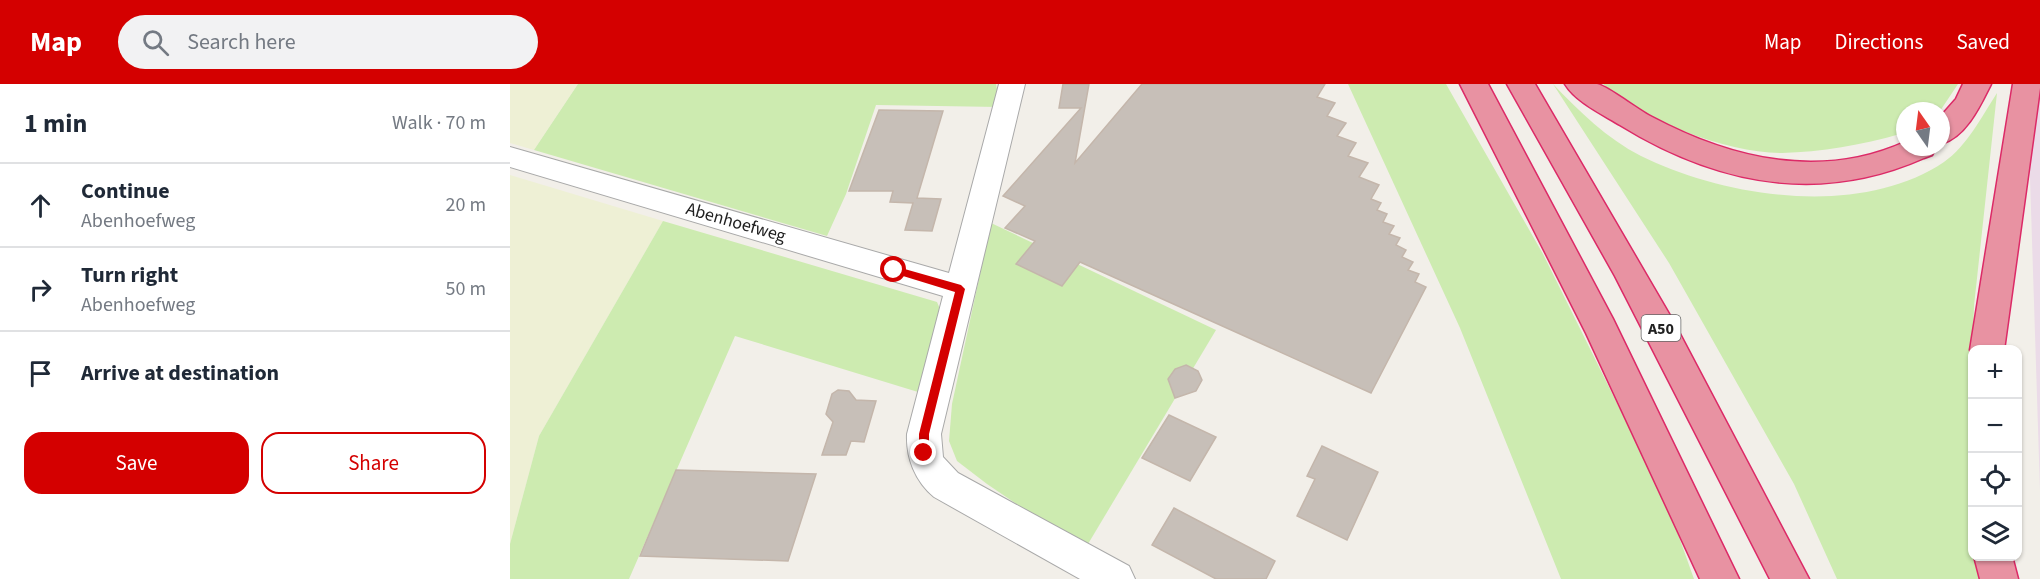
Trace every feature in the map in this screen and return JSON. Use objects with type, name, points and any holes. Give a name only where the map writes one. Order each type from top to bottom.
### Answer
[{"type":"highway","points":[[1474,84],[1533,192],[1611,347],[1720,579]]},
{"type":"highway","name":"A50","points":[[1521,84],[1581,184],[1666,337],[1790,579]]},
{"type":"highway","points":[[1579,84],[1652,132],[1722,159],[1758,168],[1805,173],[1852,171],[1902,156]]},
{"type":"highway","points":[[1950,124],[1967,105],[1977,84]]},
{"type":"highway","points":[[1988,345],[2027,84]]},
{"type":"highway","points":[[1995,561],[1999,579]]},
{"type":"street","points":[[1012,84],[924,434],[924,453],[928,464],[946,485],[1116,579]]},
{"type":"street","name":"Abenhoefweg","points":[[510,157],[961,289]]},
{"type":"shaded area","points":[[2027,84],[2040,84],[2040,490]]},
{"type":"green space","points":[[510,84],[578,84],[534,150],[510,143]]},
{"type":"green space","points":[[578,84],[996,84],[1000,105],[999,107],[876,105],[846,194],[827,236],[534,150]]},
{"type":"green space","points":[[1348,84],[1446,84],[1543,254],[1668,506],[1694,579],[1561,579],[1460,328]]},
{"type":"green space","points":[[1553,84],[1605,133],[1641,156],[1675,171],[1713,183],[1793,196],[1834,196],[1874,191],[1911,180],[1944,162],[1960,148],[1997,93],[1974,306],[1972,345],[1968,345],[1968,561],[1983,561],[1986,579],[1837,579],[1794,484],[1669,263]]},
{"type":"green space","points":[[1603,84],[1958,84],[1946,102],[1896,102],[1896,135],[1841,147],[1782,153],[1760,152],[1712,141],[1663,122],[1620,98]]},
{"type":"green space","points":[[510,175],[663,221],[539,436],[510,544]]},
{"type":"green space","points":[[663,221],[937,302],[940,309],[918,392],[735,336],[629,579],[510,579],[510,544],[539,436]]},
{"type":"green space","points":[[991,223],[1216,330],[1088,544],[1034,516],[987,484],[957,461],[949,441],[952,404]]},
{"type":"building","points":[[1063,84],[1089,84],[1075,163],[1142,84],[1325,84],[1317,97],[1335,103],[1327,116],[1346,123],[1337,136],[1356,143],[1348,156],[1368,163],[1359,177],[1379,185],[1371,199],[1381,203],[1377,210],[1387,214],[1383,222],[1394,226],[1389,234],[1400,238],[1396,245],[1406,250],[1402,257],[1413,262],[1408,270],[1419,274],[1415,282],[1426,287],[1371,393],[1080,262],[1062,286],[1016,264],[1035,241],[1005,228],[1025,206],[1003,196],[1081,108],[1059,108]]},
{"type":"building","points":[[879,110],[943,111],[917,198],[941,199],[932,231],[905,230],[913,203],[890,202],[893,191],[849,191]]},
{"type":"building","points":[[1186,365],[1198,371],[1202,380],[1196,391],[1175,398],[1168,379],[1175,369]]},
{"type":"building","points":[[838,390],[849,391],[856,400],[876,401],[864,442],[851,441],[846,455],[822,455],[833,422],[826,414],[832,394]]},
{"type":"building","points":[[1169,415],[1216,437],[1190,481],[1142,458]]},
{"type":"building","points":[[1322,446],[1378,472],[1347,540],[1297,516],[1315,479],[1307,476]]},
{"type":"building","points":[[676,470],[816,474],[788,561],[640,556]]},
{"type":"building","points":[[1174,508],[1275,561],[1266,579],[1216,579],[1152,545]]},
{"type":"route","points":[[894,270],[961,289],[924,434],[924,453]]}]
